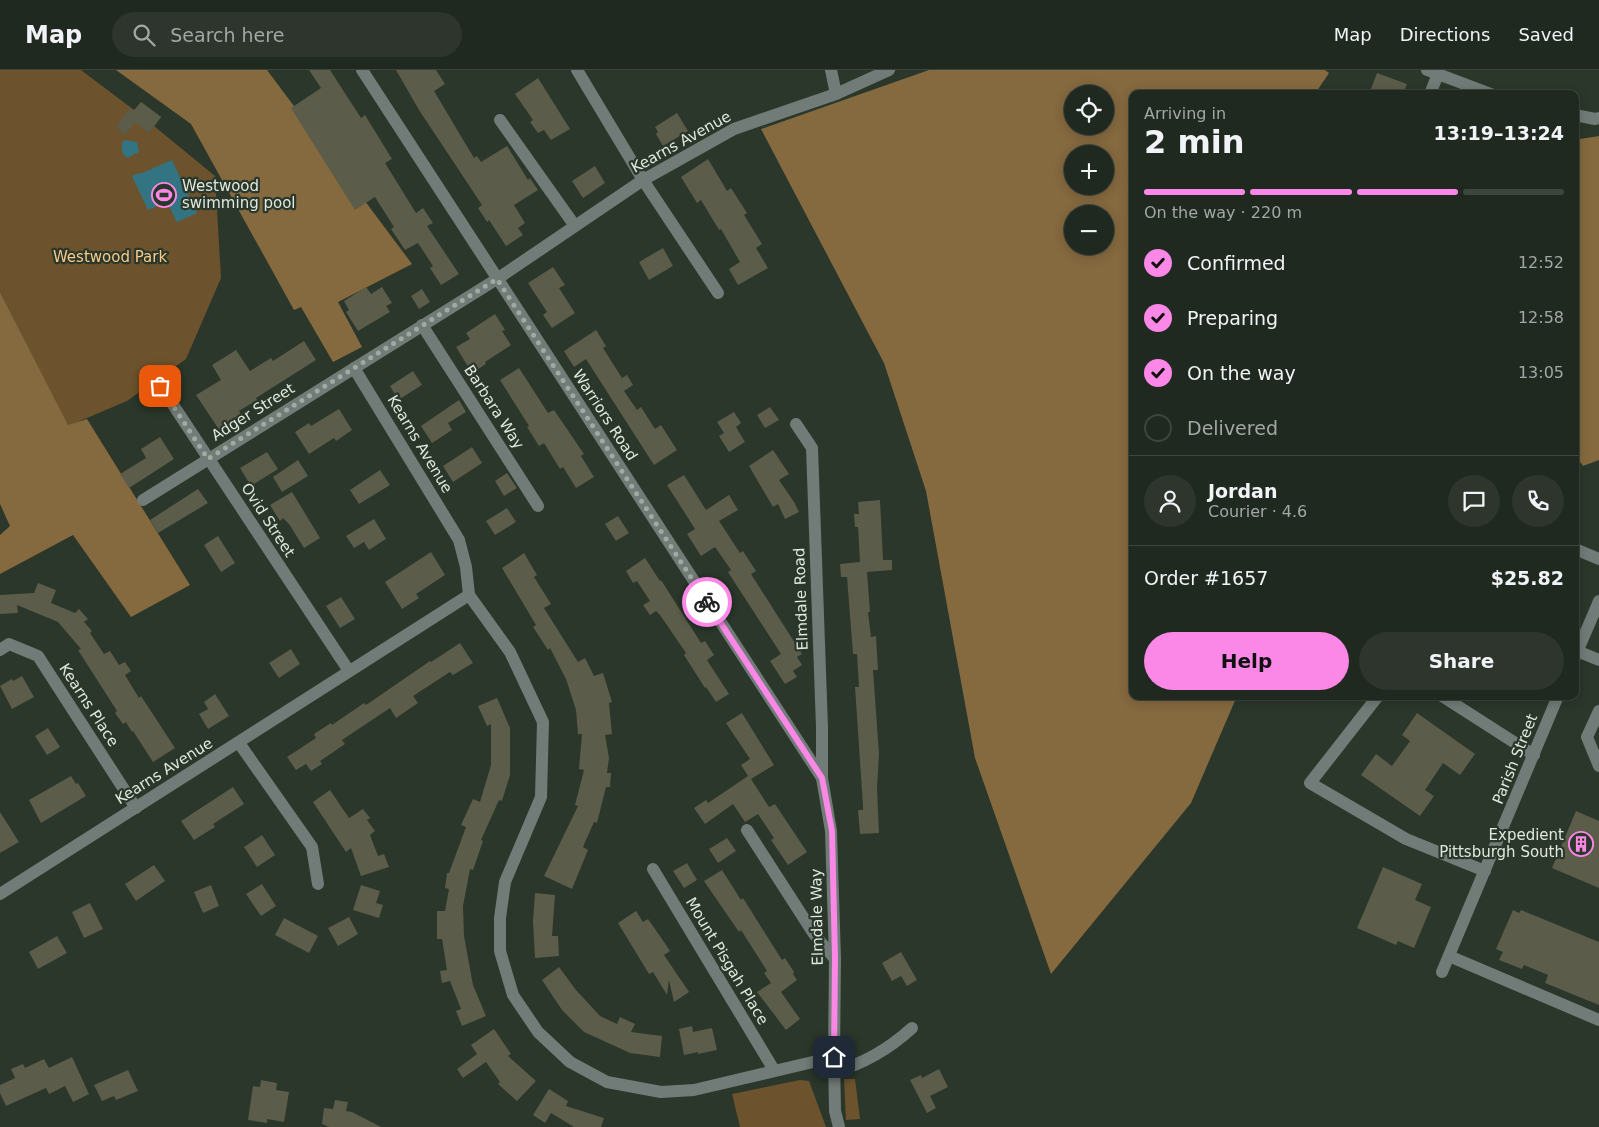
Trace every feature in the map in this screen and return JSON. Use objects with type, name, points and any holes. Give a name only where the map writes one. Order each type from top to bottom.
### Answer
[{"type":"street","name":"Warriors Road","points":[[362,70],[822,778]]},
{"type":"street","points":[[577,70],[643,180],[718,293]]},
{"type":"street","points":[[832,70],[836,94]]},
{"type":"street","name":"Kearns Avenue","points":[[0,894],[469,595],[466,567],[459,540],[354,368],[497,279],[643,180],[734,129],[836,94],[890,70]]},
{"type":"street","points":[[1430,90],[1432,72],[1481,90]]},
{"type":"street","points":[[1579,116],[1599,118]]},
{"type":"street","points":[[500,120],[575,226]]},
{"type":"street","name":"Barbara Way","points":[[422,325],[538,506]]},
{"type":"street","name":"Adger Street","points":[[143,500],[354,368]]},
{"type":"street","name":"Ovid Street","points":[[160,386],[349,672]]},
{"type":"street","name":"Elmdale Road","points":[[796,424],[812,448],[822,727],[822,778]]},
{"type":"street","points":[[1579,551],[1599,559]]},
{"type":"street","points":[[469,595],[510,652],[543,722],[541,797],[505,882],[500,918],[500,951],[513,995],[538,1032],[570,1062],[607,1082],[661,1092],[694,1090],[834,1057],[835,1111],[839,1127]]},
{"type":"street","points":[[1579,647],[1599,601]]},
{"type":"street","name":"Kearns Place","points":[[0,650],[9,644],[38,656],[136,808]]},
{"type":"street","points":[[1579,655],[1599,660]]},
{"type":"street","points":[[1375,700],[1310,783],[1406,839],[1485,871]]},
{"type":"street","points":[[1448,700],[1534,755]]},
{"type":"street","name":"Parish Street","points":[[1442,972],[1556,700]]},
{"type":"street","points":[[1599,711],[1587,737],[1599,766]]},
{"type":"street","points":[[239,743],[312,847],[318,884]]},
{"type":"street","name":"Elmdale Way","points":[[822,778],[832,831],[835,958],[834,1057]]},
{"type":"street","points":[[747,830],[814,934],[835,958]]},
{"type":"street","name":"Mount Pisgah Place","points":[[653,869],[774,1070]]},
{"type":"street","points":[[1448,956],[1599,1020]]},
{"type":"street","points":[[834,1072],[853,1066],[874,1055],[898,1041],[912,1028]]},
{"type":"green space","name":"Westwood Park","points":[[0,70],[81,70],[134,110],[141,102],[161,117],[154,126],[215,176],[221,278],[186,359],[127,401],[68,426],[0,292]]},
{"type":"green space","points":[[844,1079],[855,1079],[860,1119],[846,1120]]},
{"type":"green space","points":[[800,1080],[809,1081],[826,1127],[740,1127],[732,1094]]},
{"type":"shaded area","points":[[116,70],[267,70],[412,264],[338,302],[362,347],[333,362],[301,307],[294,310],[191,124]]},
{"type":"shaded area","points":[[929,70],[1325,70],[1329,73],[1318,90],[1129,90],[1129,700],[1235,700],[1191,803],[1051,974],[975,758],[926,491],[884,363],[761,129]]},
{"type":"shaded area","points":[[1599,136],[1599,460],[1583,466],[1579,460],[1580,139]]},
{"type":"shaded area","points":[[0,292],[68,425],[87,419],[190,585],[131,617],[73,535],[0,574],[0,535],[10,526],[0,504]]},
{"type":"water","points":[[124,140],[137,142],[139,152],[127,158],[122,150]]},
{"type":"water","points":[[172,160],[197,213],[177,222],[167,202],[148,210],[132,176]]},
{"type":"building","points":[[309,70],[330,70],[361,118],[365,115],[392,159],[385,163],[416,213],[423,208],[433,223],[427,226],[459,274],[441,285],[430,268],[433,266],[418,243],[405,250],[391,229],[394,227],[375,197],[355,210],[291,108],[321,88]]},
{"type":"building","points":[[396,70],[436,70],[445,84],[434,91],[474,158],[477,156],[481,162],[507,146],[528,180],[530,178],[538,190],[514,205],[525,223],[518,228],[523,235],[506,246],[489,220],[487,222],[478,208],[482,205],[419,110]]},
{"type":"building","points":[[1377,73],[1407,84],[1405,90],[1371,90]]},
{"type":"building","points":[[538,78],[570,129],[551,140],[544,130],[538,133],[530,122],[533,120],[515,94]]},
{"type":"building","points":[[141,102],[161,117],[149,133],[135,122],[125,135],[116,127],[130,108],[134,111]]},
{"type":"building","points":[[677,113],[688,131],[663,146],[656,134],[658,132],[655,127]]},
{"type":"building","points":[[708,159],[727,191],[731,188],[747,213],[744,215],[762,244],[756,248],[768,268],[738,285],[729,269],[740,262],[701,200],[697,203],[681,177]]},
{"type":"building","points":[[595,166],[605,183],[583,198],[572,181]]},
{"type":"building","points":[[663,248],[673,266],[649,280],[639,262]]},
{"type":"building","points":[[553,267],[565,285],[559,288],[575,313],[552,328],[543,315],[547,312],[528,283]]},
{"type":"building","points":[[366,287],[371,294],[382,287],[392,303],[386,306],[390,312],[358,331],[346,312],[349,310],[344,301]]},
{"type":"building","points":[[422,289],[430,302],[419,309],[411,296]]},
{"type":"building","points":[[495,314],[505,330],[502,331],[511,345],[472,373],[456,347],[470,339],[466,333]]},
{"type":"building","points":[[596,330],[606,346],[603,348],[622,378],[627,375],[633,385],[624,391],[637,410],[641,407],[655,429],[661,425],[677,450],[654,465],[586,359],[574,367],[564,351]]},
{"type":"building","points":[[304,341],[316,360],[256,398],[257,400],[239,411],[243,417],[220,431],[196,395],[221,380],[212,365],[236,350],[250,371],[271,358],[273,361]]},
{"type":"building","points":[[519,368],[548,413],[554,410],[584,454],[581,456],[594,477],[576,488],[563,467],[560,469],[544,443],[539,446],[527,427],[529,426],[500,380]]},
{"type":"building","points":[[413,371],[422,385],[398,400],[390,386]]},
{"type":"building","points":[[459,400],[466,412],[448,423],[452,430],[432,443],[421,426]]},
{"type":"building","points":[[770,407],[779,420],[765,428],[757,415]]},
{"type":"building","points":[[339,409],[352,430],[336,441],[334,438],[309,454],[295,432],[309,423],[311,426]]},
{"type":"building","points":[[734,412],[741,423],[736,427],[745,442],[729,452],[719,436],[724,433],[717,422]]},
{"type":"building","points":[[160,437],[174,459],[129,488],[120,474],[146,458],[141,449]]},
{"type":"building","points":[[472,447],[482,463],[453,482],[443,466]]},
{"type":"building","points":[[773,450],[789,474],[779,480],[799,512],[785,519],[778,504],[773,507],[749,466]]},
{"type":"building","points":[[267,452],[278,469],[251,486],[240,468]]},
{"type":"building","points":[[298,460],[308,476],[282,492],[273,477]]},
{"type":"building","points":[[380,470],[390,485],[359,504],[350,490]]},
{"type":"building","points":[[507,473],[517,488],[504,496],[495,481]]},
{"type":"building","points":[[684,475],[706,510],[729,495],[738,510],[719,521],[740,553],[743,551],[756,571],[751,574],[802,654],[797,657],[802,665],[793,671],[797,677],[785,684],[770,661],[781,654],[728,572],[731,570],[715,547],[701,556],[687,534],[695,529],[667,485]]},
{"type":"building","points":[[198,489],[208,503],[158,533],[150,520]]},
{"type":"building","points":[[292,492],[320,538],[304,548],[289,524],[283,518],[280,521],[270,505]]},
{"type":"building","points":[[880,500],[883,560],[892,560],[892,570],[867,572],[870,612],[868,612],[871,637],[876,636],[878,670],[873,670],[879,754],[877,788],[879,833],[860,834],[858,810],[863,810],[863,806],[855,687],[859,687],[857,654],[853,654],[847,577],[841,577],[840,564],[860,562],[858,527],[855,527],[854,514],[859,514],[858,502]]},
{"type":"building","points":[[507,508],[516,522],[495,535],[486,521]]},
{"type":"building","points":[[618,516],[629,533],[616,541],[605,524]]},
{"type":"building","points":[[374,519],[386,539],[369,550],[364,542],[354,548],[346,536]]},
{"type":"building","points":[[218,536],[235,563],[221,572],[204,545]]},
{"type":"building","points":[[431,552],[445,575],[416,594],[419,598],[402,609],[385,582]]},
{"type":"building","points":[[524,553],[537,575],[534,577],[551,604],[544,608],[578,662],[585,658],[594,676],[603,673],[612,702],[609,703],[612,734],[605,735],[609,758],[607,773],[611,773],[610,787],[606,787],[597,823],[594,822],[583,847],[588,850],[572,889],[544,876],[578,806],[575,805],[584,770],[579,769],[582,734],[578,734],[576,710],[566,679],[550,648],[548,650],[533,627],[536,625],[502,568]]},
{"type":"building","points":[[645,558],[701,643],[705,641],[714,655],[707,660],[729,694],[716,702],[705,688],[684,655],[686,653],[660,615],[656,611],[650,615],[643,605],[650,601],[637,581],[633,583],[626,571]]},
{"type":"building","points":[[38,583],[56,590],[51,603],[75,613],[79,609],[88,619],[84,622],[92,631],[90,633],[104,654],[110,651],[119,665],[125,662],[131,671],[125,675],[175,748],[153,762],[133,731],[126,722],[123,724],[115,713],[117,711],[78,650],[81,649],[58,622],[17,605],[18,613],[0,614],[0,595],[34,593]]},
{"type":"building","points":[[341,597],[355,619],[340,628],[326,606]]},
{"type":"building","points":[[460,643],[473,663],[453,675],[450,672],[413,696],[418,703],[396,718],[390,708],[342,740],[345,744],[320,761],[322,764],[311,771],[306,764],[296,770],[287,757],[316,738],[314,734],[331,723],[332,725],[364,703],[366,705]]},
{"type":"building","points":[[291,649],[300,664],[279,678],[269,663]]},
{"type":"building","points":[[22,676],[34,697],[12,709],[0,686]]},
{"type":"building","points":[[215,694],[229,716],[208,729],[199,714],[208,709],[204,702]]},
{"type":"building","points":[[497,698],[510,728],[510,775],[502,801],[499,800],[481,840],[483,841],[473,870],[470,869],[463,906],[464,936],[473,985],[486,1016],[462,1026],[456,1011],[461,1009],[450,981],[442,983],[440,971],[447,970],[442,939],[437,939],[437,911],[445,911],[449,889],[445,888],[447,873],[449,873],[466,827],[461,825],[473,799],[480,802],[491,765],[491,724],[487,726],[478,706]]},
{"type":"building","points":[[742,713],[774,765],[751,779],[769,807],[775,804],[807,852],[788,865],[771,840],[774,838],[758,814],[745,822],[733,804],[705,824],[694,808],[706,800],[708,803],[748,776],[741,765],[750,759],[726,723]]},
{"type":"building","points":[[1417,713],[1475,754],[1460,775],[1443,763],[1425,790],[1434,796],[1420,816],[1361,775],[1376,754],[1392,766],[1410,741],[1402,735]]},
{"type":"building","points":[[48,728],[60,747],[47,755],[35,736]]},
{"type":"building","points":[[71,776],[86,796],[41,823],[29,800]]},
{"type":"building","points":[[233,787],[244,804],[213,824],[215,827],[194,840],[181,821]]},
{"type":"building","points":[[330,790],[349,818],[363,809],[370,818],[367,820],[375,831],[370,835],[378,856],[384,854],[389,867],[361,876],[351,848],[346,852],[313,802]]},
{"type":"building","name":"Expedient Pittsburgh South","points":[[1576,811],[1599,821],[1599,888],[1552,868]]},
{"type":"building","points":[[0,812],[19,842],[0,853]]},
{"type":"building","points":[[262,835],[275,855],[257,867],[244,847]]},
{"type":"building","points":[[727,838],[736,851],[718,863],[709,849]]},
{"type":"building","points":[[687,863],[697,880],[684,888],[673,871]]},
{"type":"building","points":[[154,865],[165,881],[136,901],[125,884]]},
{"type":"building","points":[[1383,867],[1422,884],[1415,900],[1431,907],[1414,948],[1398,941],[1396,945],[1357,928]]},
{"type":"building","points":[[722,870],[741,900],[743,898],[782,960],[785,958],[794,972],[793,974],[797,980],[781,992],[800,1019],[786,1030],[757,992],[771,983],[764,973],[767,971],[741,930],[739,932],[704,881]]},
{"type":"building","points":[[262,884],[276,906],[261,916],[246,894]]},
{"type":"building","points":[[211,885],[219,906],[203,913],[194,892]]},
{"type":"building","points":[[361,885],[380,891],[376,903],[383,905],[379,918],[353,910]]},
{"type":"building","points":[[535,893],[555,895],[552,936],[558,936],[559,956],[535,958],[533,921]]},
{"type":"building","points":[[90,903],[103,929],[84,938],[72,912]]},
{"type":"building","points":[[1513,910],[1519,913],[1521,910],[1599,942],[1599,1005],[1545,983],[1548,975],[1524,965],[1522,969],[1499,960],[1503,952],[1496,949]]},
{"type":"building","points":[[636,911],[643,922],[648,919],[670,951],[664,955],[689,992],[674,1002],[669,980],[667,995],[653,972],[649,974],[618,923]]},
{"type":"building","points":[[349,917],[358,934],[338,946],[328,928]]},
{"type":"building","points":[[284,918],[318,936],[309,953],[275,935]]},
{"type":"building","points":[[57,936],[67,953],[38,969],[29,952]]},
{"type":"building","points":[[901,952],[917,980],[907,986],[901,976],[892,981],[882,963]]},
{"type":"building","points":[[559,967],[576,990],[600,1016],[617,1024],[620,1017],[635,1024],[631,1032],[662,1036],[660,1057],[630,1053],[584,1032],[562,1010],[542,980]]},
{"type":"building","points":[[692,1026],[693,1032],[712,1028],[717,1050],[684,1055],[679,1029]]},
{"type":"building","points":[[494,1029],[511,1054],[508,1056],[536,1081],[517,1101],[498,1084],[500,1082],[486,1062],[463,1078],[457,1069],[477,1054],[471,1045]]},
{"type":"building","points":[[72,1057],[89,1094],[73,1102],[65,1086],[49,1094],[46,1088],[6,1106],[0,1093],[0,1085],[15,1078],[11,1069],[23,1064],[25,1068],[44,1059],[49,1068]]},
{"type":"building","points":[[939,1069],[948,1087],[930,1096],[936,1108],[927,1113],[910,1080],[921,1075],[922,1078]]},
{"type":"building","points":[[128,1070],[138,1091],[116,1100],[114,1096],[102,1101],[94,1085]]},
{"type":"building","points":[[261,1080],[277,1083],[276,1090],[289,1092],[284,1122],[267,1119],[267,1123],[248,1120],[253,1086],[260,1087]]},
{"type":"building","points":[[549,1089],[568,1101],[566,1106],[604,1118],[601,1127],[574,1127],[551,1113],[545,1123],[533,1115]]},
{"type":"building","points":[[335,1100],[348,1102],[346,1111],[352,1112],[381,1127],[329,1127],[322,1124],[324,1108],[333,1109]]},
{"type":"way so far","points":[[160,386],[208,459],[497,279],[707,602]]},
{"type":"place","name":"Westwood swimming pool","points":[[164,195]]},
{"type":"place","name":"Expedient Pittsburgh South","points":[[1581,844]]},
{"type":"route","points":[[707,602],[822,778],[832,831],[835,958],[834,1057]]}]
